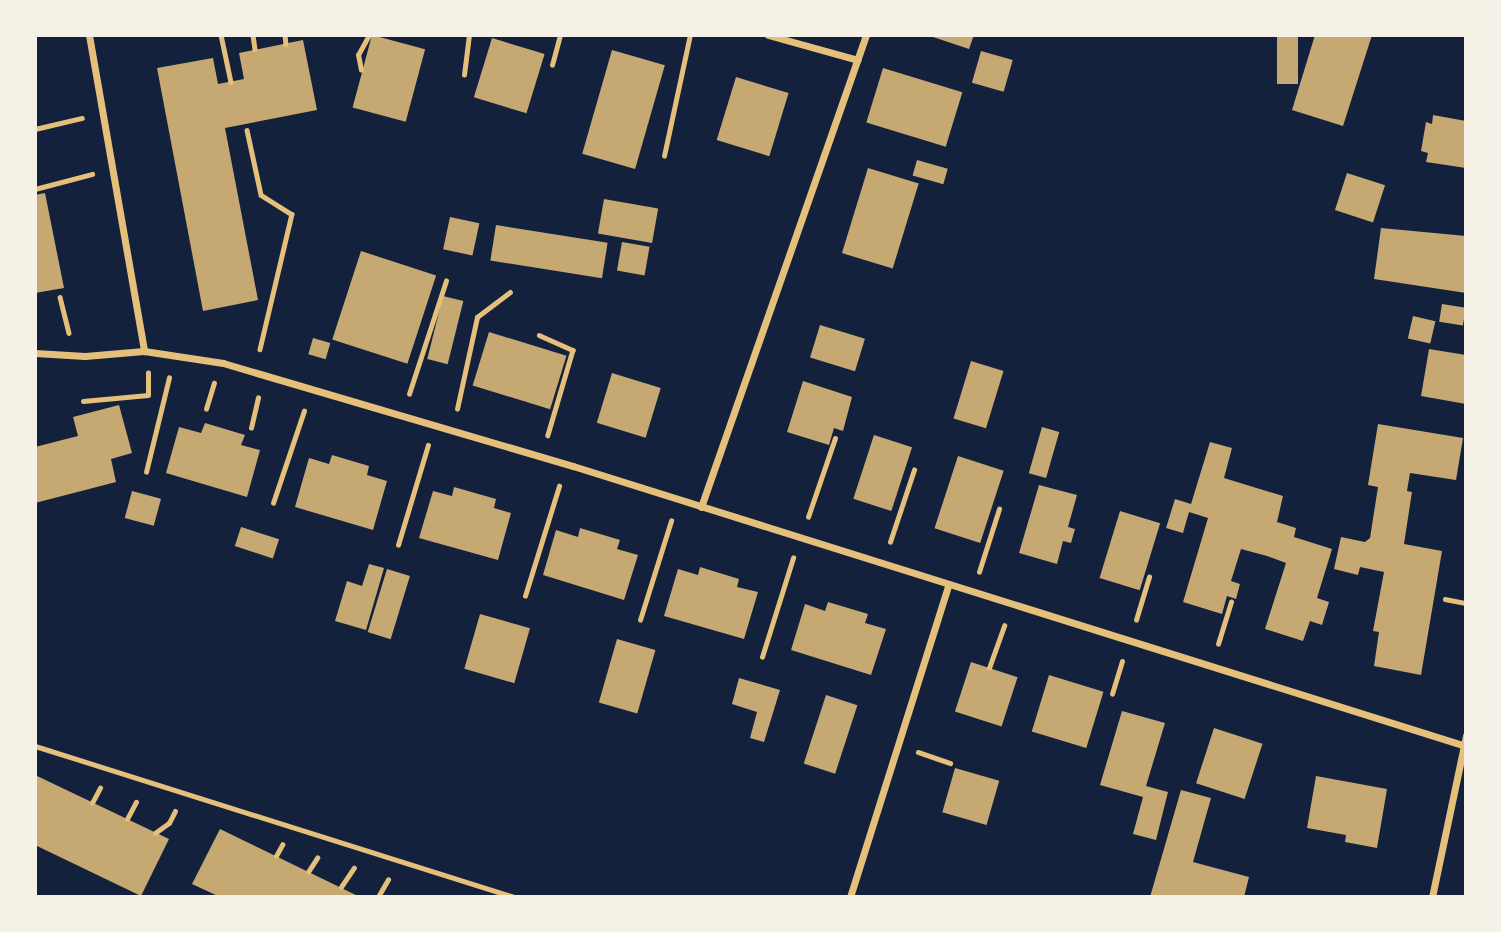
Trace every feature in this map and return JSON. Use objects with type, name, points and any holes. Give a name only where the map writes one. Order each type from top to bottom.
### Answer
[{"type":"street","points":[[89,35],[144,351]]},
{"type":"street","points":[[768,35],[858,60]]},
{"type":"street","points":[[701,507],[866,35]]},
{"type":"street","points":[[35,353],[72,355],[144,351],[175,355],[263,376],[701,507],[1010,607],[1465,746]]},
{"type":"street","points":[[850,897],[948,587]]},
{"type":"street","points":[[1432,897],[1466,736]]},
{"type":"lane","points":[[35,746],[514,897]]},
{"type":"path","points":[[221,35],[230,82]]},
{"type":"path","points":[[253,35],[255,49]]},
{"type":"path","points":[[285,35],[286,44]]},
{"type":"path","points":[[361,70],[359,55],[369,35]]},
{"type":"path","points":[[464,75],[469,35]]},
{"type":"path","points":[[552,65],[560,35]]},
{"type":"path","points":[[664,156],[690,35]]},
{"type":"path","points":[[35,129],[102,114]]},
{"type":"path","points":[[247,130],[261,195],[292,214],[260,349]]},
{"type":"path","points":[[35,189],[112,169]]},
{"type":"path","points":[[417,372],[446,281]]},
{"type":"path","points":[[451,432],[477,317],[510,292]]},
{"type":"path","points":[[60,297],[72,355]]},
{"type":"path","points":[[539,335],[573,350],[539,459]]},
{"type":"path","points":[[146,472],[175,355]]},
{"type":"path","points":[[83,401],[148,395],[148,372]]},
{"type":"path","points":[[251,428],[263,376]]},
{"type":"path","points":[[273,503],[309,390]]},
{"type":"path","points":[[398,545],[427,446],[438,428]]},
{"type":"path","points":[[762,657],[835,438]]},
{"type":"path","points":[[525,596],[564,466]]},
{"type":"path","points":[[883,566],[914,470]]},
{"type":"path","points":[[640,620],[679,501]]},
{"type":"path","points":[[972,595],[999,509]]},
{"type":"path","points":[[1112,694],[1149,577]]},
{"type":"path","points":[[1445,599],[1466,603]]},
{"type":"path","points":[[1211,668],[1231,602]]},
{"type":"path","points":[[989,668],[1010,607]]},
{"type":"path","points":[[898,745],[950,763]]},
{"type":"building","points":[[372,35],[425,49],[406,122],[353,107]]},
{"type":"building","points":[[927,35],[974,35],[969,49]]},
{"type":"building","points":[[1277,35],[1298,35],[1298,84],[1277,84]]},
{"type":"building","points":[[1315,35],[1372,35],[1343,126],[1292,110]]},
{"type":"building","points":[[492,38],[545,54],[526,113],[474,97]]},
{"type":"building","points":[[303,40],[317,110],[225,128],[258,300],[203,311],[157,68],[213,58],[218,84],[244,79],[239,53]]},
{"type":"building","points":[[612,50],[665,65],[635,169],[582,154]]},
{"type":"building","points":[[981,51],[1013,60],[1004,92],[972,83]]},
{"type":"building","points":[[883,68],[962,92],[946,147],[866,123]]},
{"type":"building","points":[[736,77],[789,93],[769,156],[717,140]]},
{"type":"building","points":[[1433,115],[1466,121],[1466,168],[1426,162],[1428,153],[1421,151],[1426,122],[1432,124]]},
{"type":"building","points":[[917,160],[948,169],[943,184],[913,175]]},
{"type":"building","points":[[868,168],[919,183],[893,269],[842,253]]},
{"type":"building","points":[[1347,173],[1385,185],[1373,222],[1335,210]]},
{"type":"building","points":[[45,193],[64,288],[35,293],[35,195]]},
{"type":"building","points":[[604,199],[658,209],[652,243],[598,233]]},
{"type":"building","points":[[450,217],[479,223],[472,256],[443,249]]},
{"type":"building","points":[[496,225],[608,243],[602,278],[490,261]]},
{"type":"building","points":[[1381,228],[1466,236],[1466,293],[1374,279]]},
{"type":"building","points":[[622,242],[650,247],[645,275],[617,271]]},
{"type":"building","points":[[361,251],[436,275],[407,364],[332,339]]},
{"type":"building","points":[[443,296],[463,301],[448,364],[427,359]]},
{"type":"building","points":[[1442,304],[1466,308],[1463,326],[1439,322]]},
{"type":"building","points":[[1413,316],[1435,321],[1430,344],[1408,338]]},
{"type":"building","points":[[820,325],[865,339],[855,371],[810,358]]},
{"type":"building","points":[[489,332],[566,356],[550,409],[473,386]]},
{"type":"building","points":[[313,338],[330,343],[326,359],[308,354]]},
{"type":"building","points":[[1429,349],[1466,355],[1466,404],[1421,396]]},
{"type":"building","points":[[971,361],[1004,371],[986,428],[953,418]]},
{"type":"building","points":[[612,373],[661,388],[646,438],[597,423]]},
{"type":"building","points":[[803,381],[852,397],[843,431],[834,428],[829,445],[787,432]]},
{"type":"building","points":[[119,405],[132,453],[111,459],[116,482],[35,503],[35,447],[78,436],[73,417]]},
{"type":"building","points":[[205,423],[245,435],[241,445],[260,450],[247,497],[166,473],[179,427],[201,433]]},
{"type":"building","points":[[1378,424],[1463,438],[1456,480],[1410,473],[1407,491],[1412,492],[1404,544],[1442,551],[1421,675],[1374,666],[1379,632],[1373,631],[1384,572],[1360,567],[1358,575],[1334,569],[1341,537],[1365,542],[1370,538],[1378,487],[1368,485]]},
{"type":"building","points":[[1042,427],[1059,432],[1046,478],[1029,473]]},
{"type":"building","points":[[874,435],[912,447],[891,511],[853,499]]},
{"type":"building","points":[[1210,442],[1232,448],[1224,478],[1283,496],[1277,522],[1296,528],[1294,537],[1332,549],[1317,598],[1329,602],[1322,625],[1310,621],[1303,641],[1265,629],[1286,563],[1267,556],[1241,549],[1231,581],[1240,584],[1236,599],[1227,596],[1222,614],[1183,602],[1208,518],[1189,512],[1183,533],[1166,528],[1175,499],[1191,504]]},
{"type":"building","points":[[332,455],[369,466],[367,475],[387,481],[373,530],[295,507],[309,458],[329,464]]},
{"type":"building","points":[[958,456],[1004,471],[980,543],[935,528]]},
{"type":"building","points":[[1039,485],[1077,495],[1068,527],[1075,529],[1071,543],[1063,541],[1057,564],[1019,553]]},
{"type":"building","points":[[454,487],[496,499],[494,508],[511,513],[498,560],[419,538],[433,491],[452,496]]},
{"type":"building","points":[[132,491],[161,499],[154,526],[125,518]]},
{"type":"building","points":[[1120,511],[1160,523],[1140,590],[1100,578]]},
{"type":"building","points":[[241,527],[279,539],[273,558],[235,546]]},
{"type":"building","points":[[580,528],[620,540],[617,549],[638,555],[624,600],[543,575],[556,530],[578,537]]},
{"type":"building","points":[[369,564],[384,568],[366,630],[335,621],[347,581],[362,586]]},
{"type":"building","points":[[700,567],[739,579],[737,587],[758,592],[744,639],[664,616],[678,569],[698,575]]},
{"type":"building","points":[[387,569],[410,576],[391,639],[368,632]]},
{"type":"building","points":[[828,602],[868,614],[865,623],[886,629],[871,675],[791,650],[805,604],[825,611]]},
{"type":"building","points":[[480,614],[530,628],[514,683],[464,669]]},
{"type":"building","points":[[617,639],[655,650],[637,713],[599,702]]},
{"type":"building","points":[[971,662],[1018,677],[1002,727],[955,711]]},
{"type":"building","points":[[1049,675],[1104,692],[1086,748],[1032,731]]},
{"type":"building","points":[[739,678],[780,690],[764,742],[750,738],[757,712],[732,704]]},
{"type":"building","points":[[826,695],[857,705],[835,774],[804,763]]},
{"type":"building","points":[[1122,711],[1165,723],[1146,786],[1168,792],[1156,840],[1133,834],[1143,797],[1100,785]]},
{"type":"building","points":[[1214,728],[1263,744],[1245,799],[1196,783]]},
{"type":"building","points":[[955,768],[999,781],[987,825],[942,812]]},
{"type":"building","points":[[35,775],[169,839],[141,896],[35,845]]},
{"type":"building","points":[[1316,776],[1387,789],[1377,848],[1345,842],[1346,835],[1307,828]]},
{"type":"building","points":[[1181,790],[1211,798],[1193,862],[1249,877],[1244,897],[1150,897]]},
{"type":"building","points":[[220,829],[360,897],[220,897],[192,884]]}]
